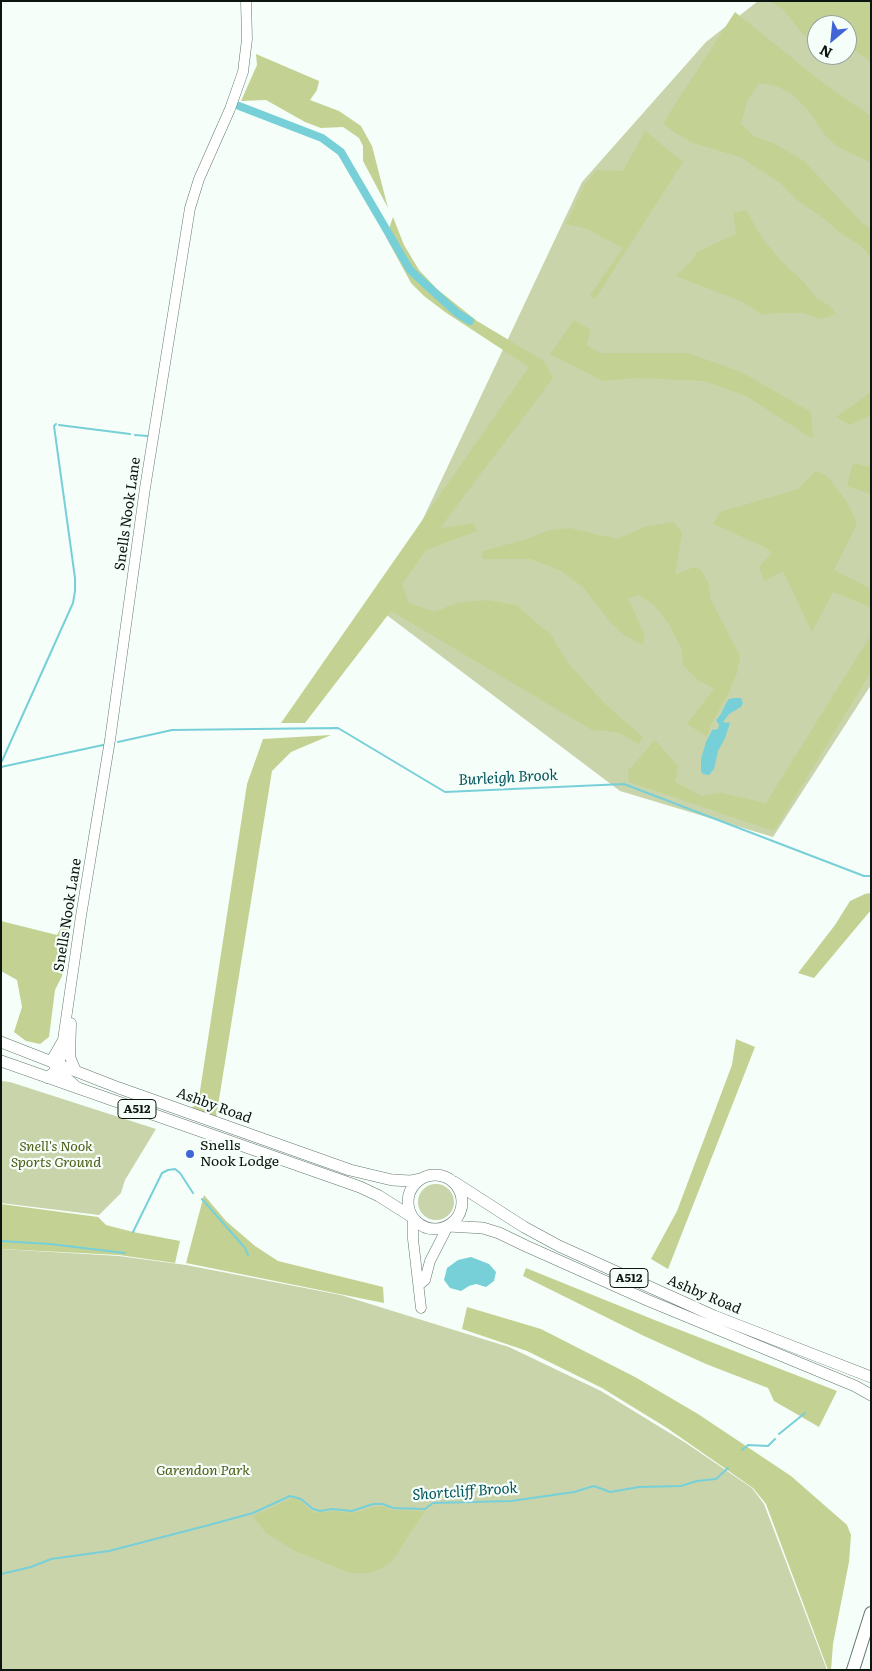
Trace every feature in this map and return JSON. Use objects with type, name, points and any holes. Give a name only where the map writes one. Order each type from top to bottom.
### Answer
[{"type":"highway","points":[[853,1670],[871,1613]]},
{"type":"main road","name":"Ashby Road","points":[[1,1042],[56,1065],[350,1170],[392,1180],[411,1181],[421,1179]]},
{"type":"main road","name":"Ashby Road","points":[[1,1062],[360,1188],[379,1196],[413,1218]]},
{"type":"main road","points":[[432,1175],[439,1175],[454,1182],[458,1188],[462,1202],[459,1216],[448,1226],[438,1229],[427,1228],[413,1218],[408,1207],[408,1196],[413,1186],[421,1179],[432,1175]]},
{"type":"main road","name":"Ashby Road","points":[[454,1182],[524,1227],[576,1254],[714,1316],[871,1377]]},
{"type":"main road","name":"Ashby Road","points":[[448,1226],[483,1228],[500,1233],[719,1331],[855,1386],[871,1395]]},
{"type":"street","name":"Snells Nook Lane","points":[[47,1078],[56,1065],[63,1040],[68,1010],[81,916],[110,740],[146,479],[190,208],[209,153],[230,109],[243,72],[247,39],[246,1]]},
{"type":"street","points":[[68,1010],[71,1023],[70,1057],[76,1071]]},
{"type":"street","points":[[56,1065],[78,1089]]},
{"type":"street","points":[[413,1218],[413,1239],[421,1308]]},
{"type":"street","points":[[419,1285],[425,1280],[430,1261],[448,1226]]},
{"type":"green space","points":[[758,1],[871,1],[871,685],[773,837],[620,791],[380,610],[582,182],[706,42]]},
{"type":"green space","points":[[770,1],[871,1],[871,62],[857,52],[857,15],[807,15],[807,36],[803,35],[784,10]]},
{"type":"green space","points":[[735,12],[828,87],[871,116],[871,163],[838,147],[825,135],[808,110],[792,94],[774,85],[759,83],[747,101],[741,124],[754,136],[773,143],[804,161],[863,224],[871,228],[871,257],[860,245],[842,234],[797,200],[779,182],[740,157],[693,143],[675,133],[663,123]]},
{"type":"green space","points":[[256,54],[319,81],[317,90],[310,100],[339,111],[361,126],[372,146],[388,208],[363,161],[363,146],[359,138],[343,127],[321,128],[305,122],[266,100],[241,101],[257,65]]},
{"type":"green space","points":[[645,131],[683,162],[595,299],[590,295],[623,248],[587,229],[566,224],[585,184],[597,170],[623,171]]},
{"type":"green space","points":[[746,210],[762,238],[783,263],[802,280],[817,299],[829,305],[836,314],[821,319],[802,313],[763,315],[743,302],[676,276],[690,263],[697,252],[736,234],[733,213]]},
{"type":"green space","points":[[393,217],[404,245],[419,270],[437,289],[477,321],[544,361],[553,378],[440,528],[474,523],[477,531],[426,550],[402,584],[409,603],[435,612],[456,603],[488,600],[516,605],[551,635],[568,663],[603,702],[643,737],[639,744],[617,732],[592,730],[391,611],[305,723],[281,723],[529,367],[445,312],[411,283],[386,237]]},
{"type":"green space","points":[[574,320],[591,330],[586,345],[600,353],[688,353],[741,372],[811,412],[813,439],[746,396],[705,381],[637,378],[603,381],[550,354]]},
{"type":"green space","points":[[871,392],[871,415],[850,425],[836,417]]},
{"type":"green space","points":[[853,463],[871,467],[871,494],[847,486]]},
{"type":"green space","points":[[816,471],[827,476],[847,502],[857,524],[834,570],[871,589],[871,603],[870,607],[833,592],[812,632],[783,571],[764,581],[759,567],[772,553],[765,547],[713,524],[720,512],[798,489]]},
{"type":"green space","points":[[674,522],[682,533],[675,575],[694,567],[701,570],[708,582],[711,600],[740,656],[737,673],[707,737],[687,724],[714,689],[698,680],[683,665],[682,650],[669,624],[654,605],[639,595],[628,598],[644,634],[643,645],[624,635],[610,622],[583,587],[561,571],[531,559],[483,559],[482,555],[483,551],[527,539],[549,530],[570,528],[617,539],[644,527]]},
{"type":"green space","points":[[871,635],[871,672],[774,831],[629,782],[628,771],[655,740],[678,766],[675,782],[702,796],[721,793],[766,803]]},
{"type":"green space","points":[[331,735],[291,752],[272,771],[216,1118],[193,1111],[192,1107],[198,1104],[247,784],[263,739]]},
{"type":"green space","points":[[871,893],[871,910],[814,978],[798,973],[835,925],[850,901]]},
{"type":"green space","points":[[72,907],[62,976],[55,990],[49,1037],[40,1044],[26,1041],[14,1032],[22,1007],[17,980],[1,971],[1,921],[57,935]]},
{"type":"green space","points":[[736,1039],[755,1047],[668,1269],[651,1259],[677,1211],[732,1065]]},
{"type":"green space","name":"Snell's Nook Sports Ground","points":[[1,1081],[10,1082],[156,1129],[125,1180],[121,1193],[99,1215],[1,1203]]},
{"type":"green space","points":[[436,1184],[443,1185],[449,1189],[453,1195],[453,1209],[449,1215],[443,1219],[436,1220],[429,1219],[423,1215],[419,1209],[418,1202],[419,1195],[423,1189],[429,1185]]},
{"type":"green space","points":[[204,1195],[226,1221],[255,1246],[278,1261],[383,1287],[384,1303],[186,1263]]},
{"type":"green space","points":[[1,1204],[98,1217],[106,1225],[180,1241],[175,1263],[119,1255],[1,1249]]},
{"type":"green space","name":"Garendon Park","points":[[1,1249],[119,1256],[186,1265],[341,1295],[509,1347],[601,1391],[686,1443],[752,1488],[764,1504],[827,1670],[1,1670]]},
{"type":"green space","points":[[526,1268],[837,1391],[819,1427],[774,1401],[768,1388],[706,1364],[644,1336],[523,1276]]},
{"type":"green space","points":[[467,1307],[541,1329],[635,1377],[698,1414],[791,1476],[847,1525],[851,1535],[849,1562],[833,1644],[831,1670],[828,1670],[766,1504],[753,1488],[667,1428],[602,1388],[527,1351],[462,1329]]},
{"type":"green space","points":[[292,1498],[300,1500],[314,1513],[335,1511],[353,1513],[384,1506],[391,1510],[425,1511],[392,1561],[380,1569],[369,1573],[350,1573],[295,1551],[266,1533],[253,1516]]},
{"type":"water","points":[[741,698],[743,703],[741,707],[729,714],[723,722],[730,723],[718,751],[714,769],[709,775],[703,774],[701,771],[701,759],[706,742],[712,730],[718,729],[719,725],[716,720],[726,703],[729,699]]},
{"type":"water","points":[[471,1257],[489,1264],[496,1272],[494,1281],[486,1287],[476,1284],[461,1291],[450,1288],[444,1280],[447,1268],[458,1260]]},
{"type":"waterway","points":[[239,106],[322,138],[341,152],[410,270],[457,313],[470,321]]},
{"type":"waterway","points":[[2,761],[73,603],[75,591],[75,578],[54,426],[56,424]]},
{"type":"waterway","points":[[59,425],[130,434]]},
{"type":"waterway","points":[[135,435],[148,436]]},
{"type":"waterway","name":"Burleigh Brook","points":[[118,742],[172,730],[338,728],[445,792],[624,784],[864,876],[871,876]]},
{"type":"waterway","name":"Burleigh Brook","points":[[1,767],[103,745]]},
{"type":"waterway","points":[[133,1232],[162,1173],[175,1169],[180,1173],[193,1193]]},
{"type":"waterway","points":[[202,1199],[245,1248],[248,1255]]},
{"type":"waterway","points":[[1,1241],[50,1244],[125,1253]]},
{"type":"waterway","name":"Shortcliff Brook","points":[[779,1434],[805,1413]]},
{"type":"waterway","name":"Shortcliff Brook","points":[[742,1450],[748,1445],[768,1446],[775,1439]]},
{"type":"waterway","name":"Shortcliff Brook","points":[[1,1574],[31,1567],[51,1559],[109,1551],[209,1525],[253,1513],[290,1496],[301,1499],[313,1509],[320,1511],[332,1509],[352,1511],[373,1504],[383,1504],[393,1508],[425,1509],[433,1503],[511,1501],[574,1492],[594,1486],[610,1492],[639,1487],[681,1486],[697,1481],[716,1479],[728,1468]]},
{"type":"place","name":"Snells Nook Lodge","points":[[190,1154]]}]
